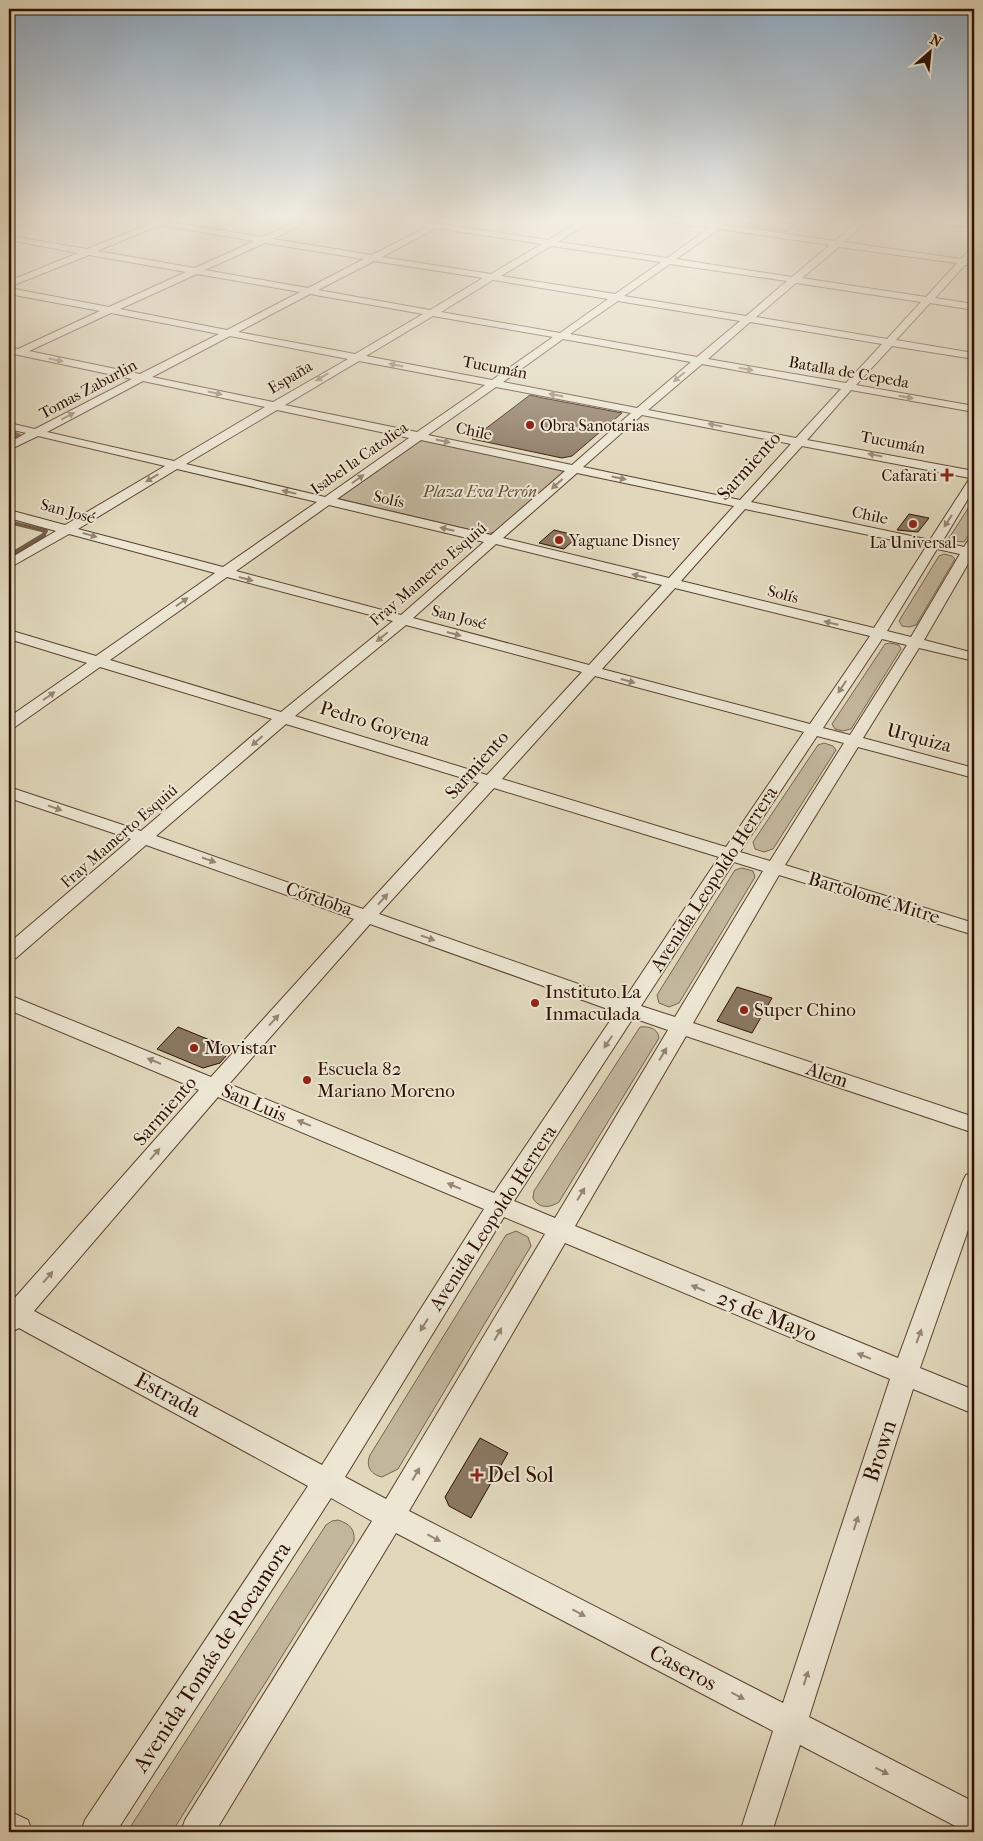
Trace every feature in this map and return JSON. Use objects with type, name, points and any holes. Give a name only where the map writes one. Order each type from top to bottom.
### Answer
[{"type":"street","name":"Tucumán","points":[[82,305],[974,475]]},
{"type":"street","points":[[12,353],[120,305]]},
{"type":"street","name":"Tomas Zaburlin","points":[[9,447],[283,305]]},
{"type":"street","name":"Batalla de Cepeda","points":[[387,305],[974,409]]},
{"type":"street","name":"España","points":[[9,564],[445,305]]},
{"type":"street","name":"Isabel la Catolica","points":[[9,724],[605,305]]},
{"type":"street","points":[[657,305],[974,356]]},
{"type":"street","name":"Fray Mamerto Esquiú","points":[[9,953],[283,718],[403,620],[640,411],[766,305]]},
{"type":"street","name":"Sarmiento","points":[[11,1315],[368,916],[924,305]]},
{"type":"street","points":[[961,305],[974,307]]},
{"type":"street","name":"Chile","points":[[12,353],[141,378],[933,545],[972,549]]},
{"type":"street","name":"Solís","points":[[9,426],[327,500],[974,657]]},
{"type":"street","name":"Avenida Leopoldo Herrera","points":[[327,1481],[499,1204],[878,634],[974,480]]},
{"type":"street","name":"San José","points":[[9,514],[812,731]]},
{"type":"street","points":[[198,1832],[391,1516],[774,868],[972,549]]},
{"type":"street","name":"Pedro Goyena","points":[[9,634],[730,854]]},
{"type":"street","name":"Urquiza","points":[[812,731],[853,740],[974,773]]},
{"type":"street","name":"Córdoba","points":[[9,792],[680,1026]]},
{"type":"street","name":"Bartolomé Mitre","points":[[730,854],[974,929]]},
{"type":"street","name":"San Luis","points":[[9,1002],[499,1204],[559,1231]]},
{"type":"street","name":"Alem","points":[[680,1026],[974,1125]]},
{"type":"street","name":"Brown","points":[[791,1724],[905,1373],[974,1181]]},
{"type":"street","name":"25 de Mayo","points":[[559,1231],[974,1402]]},
{"type":"street","name":"Estrada","points":[[11,1315],[391,1516]]},
{"type":"street","name":"Avenida Tomás de Rocamora","points":[[98,1832],[327,1481]]},
{"type":"street","name":"Caseros","points":[[391,1516],[974,1819]]},
{"type":"street","points":[[756,1832],[791,1724]]},
{"type":"street","points":[[9,1827],[16,1832]]},
{"type":"green space","name":"Plaza Eva Perón","points":[[422,440],[565,470],[565,472],[497,531],[488,534],[340,499],[340,497]]},
{"type":"green space","points":[[974,499],[974,527],[964,542],[952,541],[949,538]]},
{"type":"green space","points":[[944,554],[955,559],[916,625],[902,626],[899,621],[939,556]]},
{"type":"green space","points":[[885,644],[899,645],[901,649],[851,729],[843,731],[835,729],[832,724]]},
{"type":"green space","points":[[824,743],[833,746],[836,750],[773,849],[764,852],[755,849],[753,842],[818,745]]},
{"type":"green space","points":[[742,868],[753,871],[755,877],[679,1003],[669,1007],[659,1003],[657,995],[735,870]]},
{"type":"green space","points":[[640,1027],[652,1028],[657,1032],[659,1038],[559,1202],[548,1206],[541,1206],[533,1198],[534,1191]]},
{"type":"green space","points":[[516,1231],[528,1237],[531,1246],[398,1469],[382,1477],[375,1474],[369,1467],[370,1455],[506,1235]]},
{"type":"green space","points":[[338,1520],[346,1523],[351,1528],[354,1533],[354,1541],[172,1832],[127,1832],[326,1525]]},
{"type":"building","name":"Obra Sanotarias","points":[[530,395],[622,413],[572,456],[562,458],[472,439]]},
{"type":"building","name":"La Universal","points":[[909,514],[929,518],[918,532],[897,530]]},
{"type":"building","name":"Yaguane Disney","points":[[554,530],[578,536],[564,549],[539,543]]},
{"type":"building","name":"Super Chino","points":[[737,987],[772,998],[752,1033],[717,1021]]},
{"type":"building","name":"Movistar","points":[[178,1027],[232,1049],[220,1063],[203,1068],[157,1049]]},
{"type":"building","name":"Del Sol","points":[[480,1438],[508,1453],[471,1518],[449,1506],[445,1497]]},
{"type":"waterway","points":[[9,431],[20,436],[9,441]]},
{"type":"waterway","points":[[9,522],[46,531],[43,536]]},
{"type":"waterway","points":[[9,556],[43,536]]},
{"type":"place","name":"Obra Sanotarias","points":[[530,425]]},
{"type":"place","name":"Cafarati","points":[[947,475]]},
{"type":"place","name":"La Universal","points":[[913,524]]},
{"type":"place","name":"Yaguane Disney","points":[[559,540]]},
{"type":"place","name":"Instituto La Inmaculada","points":[[535,1003]]},
{"type":"place","name":"Super Chino","points":[[744,1010]]},
{"type":"place","name":"Movistar","points":[[194,1048]]},
{"type":"place","name":"Escuela 82 Mariano Moreno","points":[[307,1080]]},
{"type":"place","name":"Del Sol","points":[[477,1475]]}]
